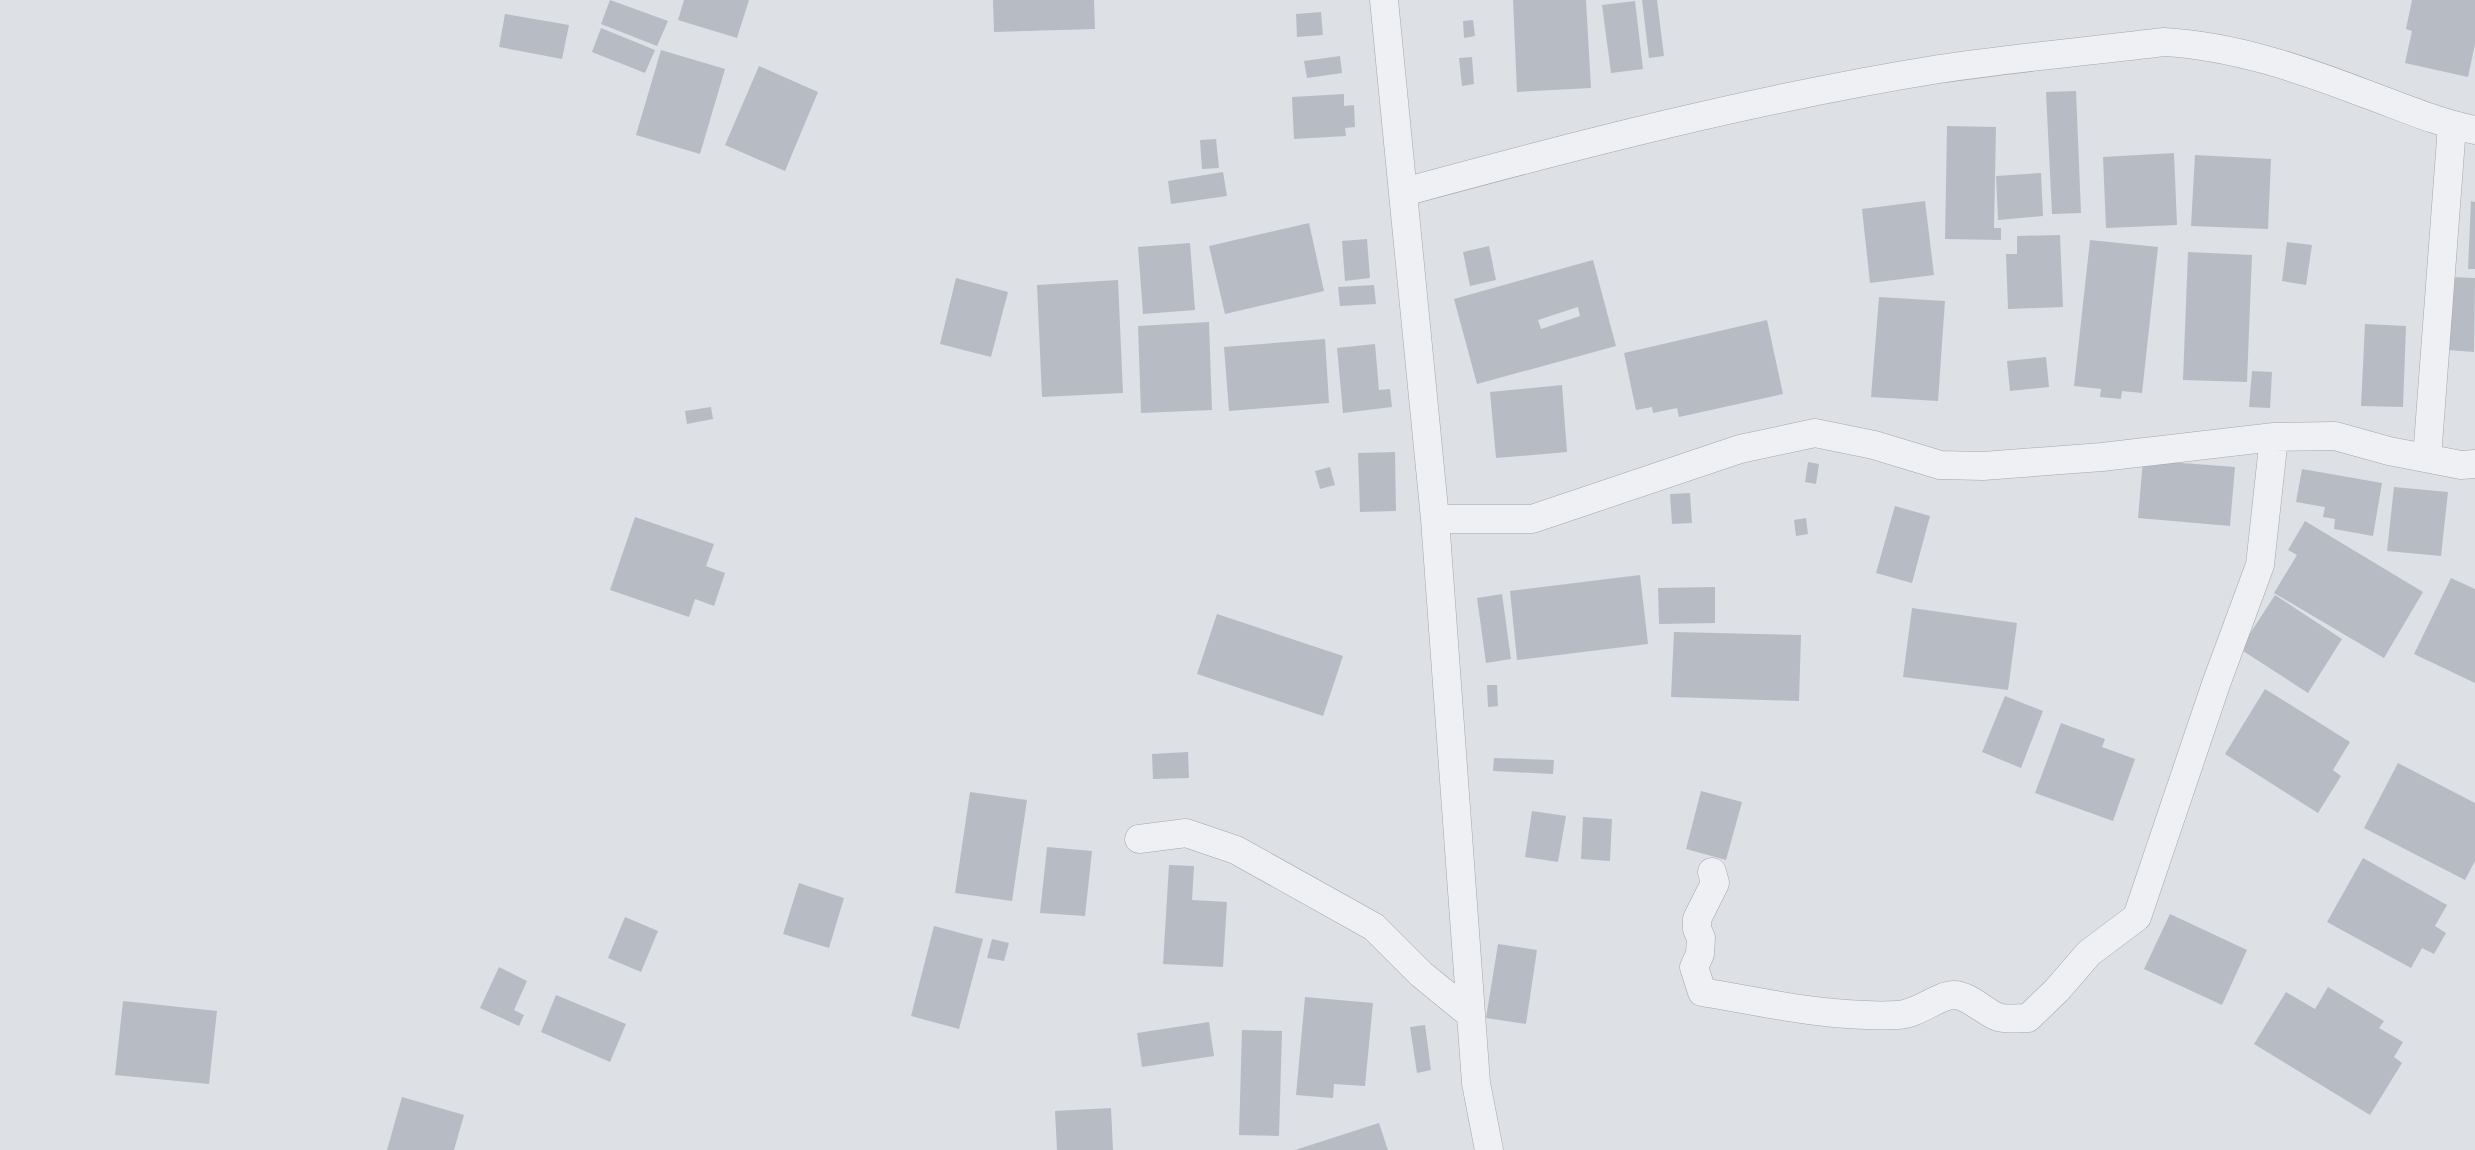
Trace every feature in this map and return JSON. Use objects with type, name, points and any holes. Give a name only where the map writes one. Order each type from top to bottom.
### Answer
[{"type":"street","points":[[1384,0],[1435,519],[1476,1083],[1489,1150]]},
{"type":"street","points":[[1404,192],[1522,160],[1791,96],[1940,69],[2164,42],[2199,44],[2243,54],[2323,78],[2463,128],[2427,458]]},
{"type":"street","points":[[1435,519],[1532,518],[1740,449],[1815,433],[1874,445],[1940,465],[1983,466],[2102,457],[2274,437],[2334,436],[2389,451],[2461,465],[2475,464]]},
{"type":"street","points":[[1712,872],[1715,883],[1697,919],[1697,929],[1701,938],[1700,954],[1694,967],[1702,992],[1809,1012],[1899,1015],[1919,1010],[1943,998],[1956,995],[1982,1006],[1997,1017],[2028,1018],[2089,954],[2137,917],[2216,684],[2260,565],[2274,437]]},
{"type":"street","points":[[1139,839],[1186,833],[1236,850],[1374,928],[1421,974],[1470,1014]]},
{"type":"building","points":[[610,0],[668,21],[657,46],[601,24]]},
{"type":"building","points":[[684,0],[749,0],[737,38],[678,20]]},
{"type":"building","points":[[993,0],[1094,0],[1095,29],[994,32]]},
{"type":"building","points":[[1513,0],[1586,0],[1591,88],[1517,92]]},
{"type":"building","points":[[1642,0],[1657,0],[1664,56],[1649,58]]},
{"type":"building","points":[[2412,0],[2475,0],[2475,44],[2468,77],[2405,63],[2412,31],[2406,29]]},
{"type":"building","points":[[1635,1],[1643,69],[1611,73],[1602,5]]},
{"type":"building","points":[[1321,12],[1323,35],[1297,37],[1296,14]]},
{"type":"building","points":[[505,14],[569,25],[562,59],[499,47]]},
{"type":"building","points":[[1473,20],[1475,36],[1464,38],[1463,21]]},
{"type":"building","points":[[601,28],[655,50],[645,73],[592,52]]},
{"type":"building","points":[[661,50],[725,69],[700,154],[636,135]]},
{"type":"building","points":[[1340,56],[1342,73],[1307,78],[1304,61]]},
{"type":"building","points":[[1472,57],[1474,84],[1462,86],[1459,58]]},
{"type":"building","points":[[759,66],[818,92],[785,171],[725,145]]},
{"type":"building","points":[[2076,91],[2081,213],[2052,214],[2046,92]]},
{"type":"building","points":[[1344,94],[1344,106],[1354,105],[1355,127],[1345,128],[1346,136],[1294,139],[1292,97]]},
{"type":"building","points":[[1947,126],[1996,127],[1994,228],[2001,228],[2001,240],[1945,239]]},
{"type":"building","points":[[1216,139],[1219,168],[1202,169],[1200,140]]},
{"type":"building","points":[[2174,153],[2177,225],[2106,228],[2103,157]]},
{"type":"building","points":[[2195,155],[2271,159],[2268,229],[2191,226]]},
{"type":"building","points":[[1223,172],[1227,196],[1171,204],[1168,181]]},
{"type":"building","points":[[2041,173],[2043,216],[1998,220],[1996,176]]},
{"type":"building","points":[[1925,201],[1934,275],[1870,283],[1862,209]]},
{"type":"building","points":[[2471,201],[2475,202],[2475,269],[2468,269]]},
{"type":"building","points":[[1309,223],[1324,291],[1225,314],[1209,246]]},
{"type":"building","points":[[2060,235],[2063,307],[2008,309],[2006,254],[2017,254],[2017,236]]},
{"type":"building","points":[[1367,239],[1370,278],[1345,281],[1342,241]]},
{"type":"building","points":[[2090,240],[2158,247],[2142,393],[2122,391],[2121,399],[2100,397],[2101,389],[2074,386]]},
{"type":"building","points":[[2287,242],[2312,245],[2306,285],[2282,281]]},
{"type":"building","points":[[1190,243],[1195,310],[1143,314],[1138,247]]},
{"type":"building","points":[[1489,246],[1496,280],[1470,286],[1463,252]]},
{"type":"building","points":[[2188,252],[2252,255],[2247,382],[2183,380]]},
{"type":"building","points":[[1593,260],[1616,346],[1477,384],[1454,299]],"holes":[[[1578,307],[1580,316],[1541,329],[1538,320]]]},
{"type":"building","points":[[2452,277],[2475,278],[2474,352],[2448,350]]},
{"type":"building","points":[[956,278],[1008,292],[991,357],[940,344]]},
{"type":"building","points":[[1118,280],[1123,393],[1042,397],[1037,285]]},
{"type":"building","points":[[1374,285],[1376,304],[1340,306],[1338,287]]},
{"type":"building","points":[[1879,297],[1945,301],[1938,401],[1871,397]]},
{"type":"building","points":[[1767,320],[1783,394],[1679,417],[1677,408],[1653,413],[1652,407],[1636,410],[1624,353]]},
{"type":"building","points":[[1209,322],[1212,410],[1141,413],[1138,326]]},
{"type":"building","points":[[2365,324],[2406,326],[2403,407],[2361,406]]},
{"type":"building","points":[[1325,339],[1329,403],[1229,411],[1224,347]]},
{"type":"building","points":[[1375,344],[1379,390],[1390,389],[1392,407],[1343,413],[1337,348]]},
{"type":"building","points":[[2046,357],[2049,387],[2010,391],[2007,361]]},
{"type":"building","points":[[2252,371],[2272,372],[2270,408],[2249,407]]},
{"type":"building","points":[[1562,385],[1567,452],[1496,458],[1490,392]]},
{"type":"building","points":[[711,407],[713,419],[687,424],[685,411]]},
{"type":"building","points":[[1395,452],[1396,511],[1360,512],[1358,453]]},
{"type":"building","points":[[2143,460],[2235,467],[2230,526],[2138,518]]},
{"type":"building","points":[[1808,462],[1819,464],[1816,484],[1805,482]]},
{"type":"building","points":[[1330,467],[1335,485],[1320,489],[1315,471]]},
{"type":"building","points":[[2302,469],[2382,483],[2373,536],[2334,529],[2335,519],[2323,517],[2325,507],[2296,502]]},
{"type":"building","points":[[2394,487],[2448,492],[2441,556],[2387,551]]},
{"type":"building","points":[[1690,493],[1692,523],[1672,524],[1670,494]]},
{"type":"building","points":[[1895,506],[1930,516],[1912,583],[1876,573]]},
{"type":"building","points":[[635,517],[714,544],[706,566],[725,573],[714,606],[695,599],[689,617],[610,590]]},
{"type":"building","points":[[1806,518],[1808,534],[1796,536],[1794,520]]},
{"type":"building","points":[[2305,521],[2423,592],[2384,658],[2274,593],[2297,555],[2288,550]]},
{"type":"building","points":[[1640,575],[1648,644],[1517,660],[1510,591]]},
{"type":"building","points":[[2451,578],[2475,589],[2475,683],[2414,654]]},
{"type":"building","points":[[1715,587],[1715,623],[1659,624],[1658,588]]},
{"type":"building","points":[[1502,594],[1511,659],[1486,663],[1477,598]]},
{"type":"building","points":[[2275,595],[2342,639],[2308,693],[2240,649]]},
{"type":"building","points":[[1912,608],[2017,623],[2008,690],[1903,677]]},
{"type":"building","points":[[1217,614],[1343,656],[1323,716],[1197,674]]},
{"type":"building","points":[[1674,632],[1801,635],[1799,701],[1671,697]]},
{"type":"building","points":[[1487,685],[1497,685],[1498,706],[1488,707]]},
{"type":"building","points":[[2265,689],[2350,742],[2333,770],[2341,776],[2318,813],[2225,754]]},
{"type":"building","points":[[2005,696],[2043,711],[2021,768],[1982,752]]},
{"type":"building","points":[[2061,723],[2105,739],[2102,747],[2135,759],[2113,821],[2035,793]]},
{"type":"building","points":[[1188,752],[1189,778],[1153,779],[1152,754]]},
{"type":"building","points":[[1494,758],[1554,760],[1553,774],[1493,771]]},
{"type":"building","points":[[2398,763],[2475,803],[2475,861],[2465,880],[2364,828]]},
{"type":"building","points":[[1701,791],[1742,802],[1726,860],[1686,849]]},
{"type":"building","points":[[970,792],[1027,800],[1012,901],[955,893]]},
{"type":"building","points":[[1532,811],[1566,816],[1558,862],[1525,857]]},
{"type":"building","points":[[1583,817],[1612,819],[1610,861],[1581,859]]},
{"type":"building","points":[[1047,847],[1092,851],[1085,916],[1040,913]]},
{"type":"building","points":[[2363,858],[2447,905],[2435,926],[2446,933],[2434,954],[2422,948],[2411,968],[2327,922]]},
{"type":"building","points":[[1169,865],[1194,866],[1192,900],[1227,902],[1223,967],[1163,964]]},
{"type":"building","points":[[799,883],[844,898],[829,948],[783,934]]},
{"type":"building","points":[[2170,914],[2247,950],[2222,1005],[2144,969]]},
{"type":"building","points":[[625,917],[658,931],[641,972],[608,958]]},
{"type":"building","points":[[934,926],[983,939],[959,1029],[911,1016]]},
{"type":"building","points":[[992,939],[1009,943],[1004,961],[987,958]]},
{"type":"building","points":[[1498,944],[1537,950],[1526,1024],[1486,1018]]},
{"type":"building","points":[[499,967],[527,981],[514,1010],[524,1015],[519,1026],[480,1008]]},
{"type":"building","points":[[2328,987],[2384,1021],[2379,1028],[2403,1042],[2394,1057],[2402,1063],[2370,1115],[2254,1044],[2286,992],[2315,1009]]},
{"type":"building","points":[[556,995],[626,1024],[610,1062],[541,1032]]},
{"type":"building","points":[[1305,997],[1373,1003],[1365,1086],[1334,1084],[1333,1098],[1296,1095]]},
{"type":"building","points":[[123,1001],[217,1011],[209,1084],[115,1075]]},
{"type":"building","points":[[1209,1022],[1214,1056],[1142,1067],[1137,1033]]},
{"type":"building","points":[[1425,1025],[1431,1070],[1417,1073],[1410,1027]]},
{"type":"building","points":[[1242,1030],[1282,1031],[1279,1136],[1239,1135]]},
{"type":"building","points":[[402,1097],[464,1115],[454,1150],[387,1150]]},
{"type":"building","points":[[1111,1108],[1113,1150],[1057,1150],[1055,1111]]},
{"type":"building","points":[[1379,1123],[1388,1150],[1295,1150]]}]
